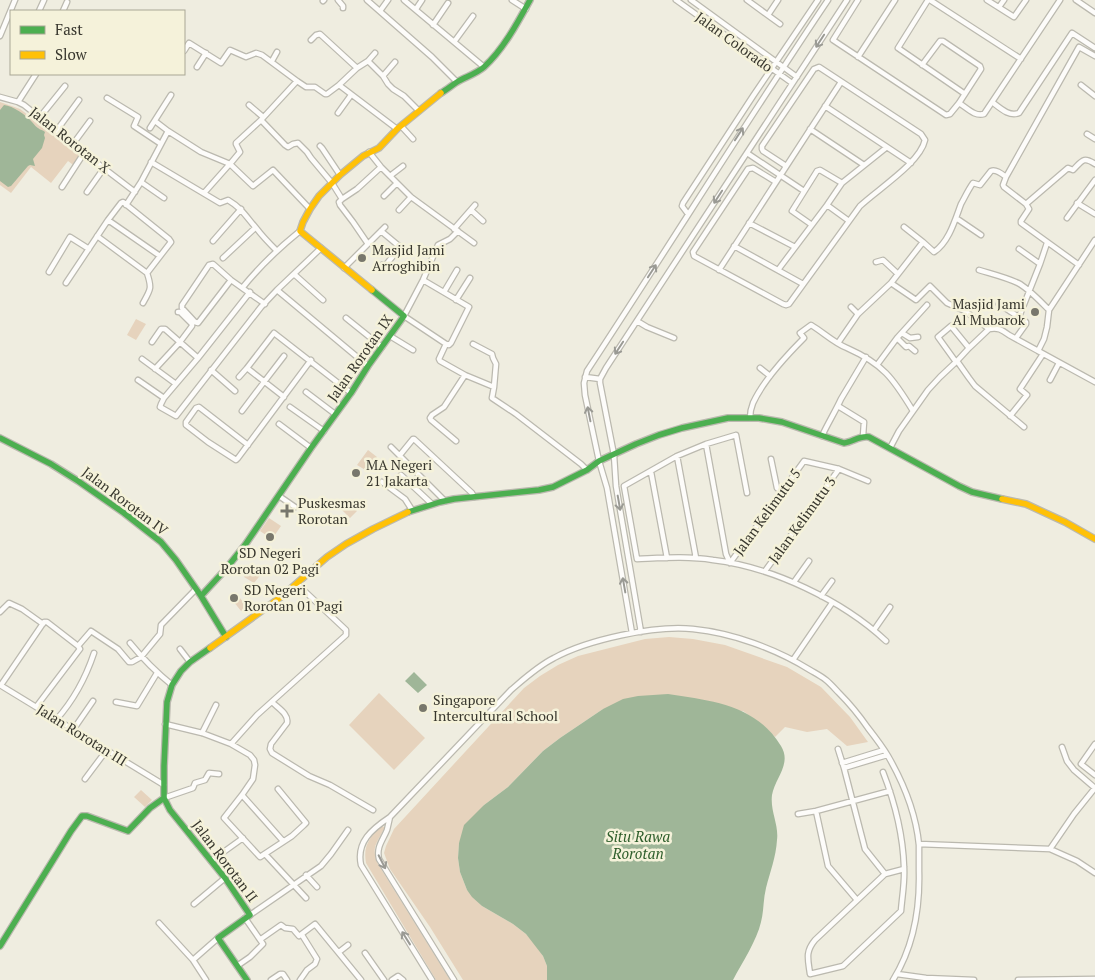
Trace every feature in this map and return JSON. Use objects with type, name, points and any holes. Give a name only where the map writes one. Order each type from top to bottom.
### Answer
[{"type":"street","points":[[338,0],[343,8]]},
{"type":"street","points":[[367,0],[458,82]]},
{"type":"street","points":[[380,11],[388,0]]},
{"type":"street","points":[[404,0],[484,68]]},
{"type":"street","points":[[416,9],[422,0]]},
{"type":"street","points":[[512,0],[526,8]]},
{"type":"street","points":[[243,287],[276,250],[300,231],[310,209],[319,196],[340,175],[358,159],[380,148],[419,110],[458,82],[484,68],[501,47],[530,0]]},
{"type":"street","points":[[683,5],[689,0]]},
{"type":"street","name":"Jalan Colorado","points":[[689,0],[795,75]]},
{"type":"street","points":[[747,0],[780,24]]},
{"type":"street","points":[[768,15],[778,0]]},
{"type":"street","points":[[688,214],[682,206],[683,204],[818,0]]},
{"type":"street","points":[[632,634],[607,488],[599,462],[586,394],[585,377],[587,371],[730,148],[785,68],[828,0]]},
{"type":"street","points":[[642,632],[616,486],[614,455],[600,379],[747,153],[790,82],[847,0]]},
{"type":"street","points":[[858,0],[832,39],[946,115],[950,114],[959,103],[981,67],[943,41],[940,41],[922,65]]},
{"type":"street","points":[[858,57],[895,0]]},
{"type":"street","points":[[965,94],[898,48],[929,0],[1020,59]]},
{"type":"street","points":[[987,0],[1014,17],[1026,0]]},
{"type":"street","points":[[999,7],[1004,0]]},
{"type":"street","points":[[959,103],[976,114],[984,114],[1060,0]]},
{"type":"street","points":[[1076,0],[1095,13]]},
{"type":"street","name":"Jalan Colorado","points":[[678,1],[790,82]]},
{"type":"street","points":[[433,24],[448,3]]},
{"type":"street","points":[[692,11],[697,4]]},
{"type":"street","points":[[0,36],[10,12]]},
{"type":"street","points":[[454,42],[473,16]]},
{"type":"street","points":[[992,102],[1010,114],[1019,113],[1072,33],[1095,48]]},
{"type":"street","points":[[311,40],[320,34],[357,68]]},
{"type":"street","points":[[185,49],[189,43],[221,63],[230,50],[246,56],[258,54],[272,61],[306,87],[315,87],[326,94],[368,61],[375,53]]},
{"type":"street","points":[[1079,265],[1020,222],[1029,209],[1026,204],[1003,185],[1079,47],[1095,56]]},
{"type":"street","points":[[272,61],[277,52]]},
{"type":"street","points":[[197,67],[206,53]]},
{"type":"street","points":[[368,61],[393,89],[419,110]]},
{"type":"street","points":[[383,76],[395,62]]},
{"type":"street","points":[[776,182],[753,168],[748,169],[693,252],[694,256],[718,270],[786,305],[789,304],[860,206],[911,163],[924,147],[926,140],[921,134],[819,68],[814,69],[762,146],[763,151],[786,166]]},
{"type":"street","points":[[20,103],[35,75]]},
{"type":"street","points":[[204,193],[240,152],[236,144],[297,81]]},
{"type":"street","points":[[718,270],[841,82]]},
{"type":"street","points":[[338,85],[414,139]]},
{"type":"street","points":[[1081,85],[1095,96]]},
{"type":"street","points":[[40,117],[65,86]]},
{"type":"street","points":[[150,128],[170,95]]},
{"type":"street","points":[[338,113],[351,95]]},
{"type":"street","name":"Jalan Rorotan X","points":[[0,97],[20,103],[40,117],[135,192]]},
{"type":"street","points":[[108,98],[138,117],[134,126],[161,144]]},
{"type":"street","points":[[58,130],[79,100]]},
{"type":"street","points":[[249,105],[285,145],[288,147],[298,143],[305,149],[342,199]]},
{"type":"street","points":[[825,106],[911,163]]},
{"type":"street","points":[[73,144],[90,121]]},
{"type":"street","points":[[155,121],[201,152],[230,164],[252,186],[274,170],[310,209]]},
{"type":"street","points":[[810,129],[864,165]]},
{"type":"street","points":[[126,205],[168,131]]},
{"type":"street","points":[[1087,134],[1095,139]]},
{"type":"street","points":[[722,144],[730,148]]},
{"type":"street","points":[[320,146],[340,175]]},
{"type":"street","points":[[778,270],[842,183],[887,147]]},
{"type":"street","points":[[369,152],[410,197],[474,243]]},
{"type":"street","points":[[62,187],[84,153]]},
{"type":"street","points":[[747,153],[804,191]]},
{"type":"street","points":[[1026,204],[1068,168],[1073,170],[1080,162],[1086,160],[1095,164]]},
{"type":"street","points":[[151,162],[220,203],[228,200],[241,209],[255,228],[276,250]]},
{"type":"street","points":[[390,176],[403,166]]},
{"type":"street","points":[[368,244],[339,202],[357,189],[381,167]]},
{"type":"street","points":[[87,192],[104,168]]},
{"type":"street","points":[[812,225],[792,211],[818,170],[842,183]]},
{"type":"street","points":[[904,227],[934,252],[943,244],[973,183],[980,185],[993,170],[1006,177]]},
{"type":"street","points":[[1067,218],[1095,180]]},
{"type":"street","points":[[140,182],[164,198]]},
{"type":"street","points":[[384,196],[397,183]]},
{"type":"street","points":[[399,210],[410,197]]},
{"type":"street","points":[[66,283],[108,220],[123,202],[170,239],[171,242],[147,273]]},
{"type":"street","points":[[1078,203],[1095,214]]},
{"type":"street","points":[[423,280],[469,309],[449,345],[404,316],[423,280],[437,246],[450,239],[474,205]]},
{"type":"street","points":[[827,205],[849,220]]},
{"type":"street","points":[[213,241],[241,209]]},
{"type":"street","points":[[470,210],[483,221]]},
{"type":"street","points":[[956,218],[981,235]]},
{"type":"street","points":[[108,220],[160,256]]},
{"type":"street","points":[[750,222],[795,247]]},
{"type":"street","points":[[223,258],[255,228]]},
{"type":"street","points":[[344,268],[383,229],[399,246],[398,250],[384,267],[382,265]]},
{"type":"street","name":"Jalan Rorotan IX","points":[[201,596],[230,564],[404,316],[300,231]]},
{"type":"street","points":[[97,236],[147,273],[151,285],[143,303]]},
{"type":"street","points":[[49,272],[70,238],[89,249]]},
{"type":"street","points":[[1038,351],[1044,339],[1049,310],[1095,240]]},
{"type":"street","points":[[838,343],[858,314],[890,283],[923,242]]},
{"type":"street","points":[[1019,317],[1047,243]]},
{"type":"street","points":[[734,246],[803,284]]},
{"type":"street","points":[[250,292],[164,398],[160,407],[176,416],[266,302],[321,248]]},
{"type":"street","points":[[1019,249],[1040,264]]},
{"type":"street","points":[[876,262],[883,260],[898,274]]},
{"type":"street","points":[[231,280],[198,323],[181,307],[209,266],[213,264],[231,280],[266,302]]},
{"type":"street","points":[[444,292],[457,270]]},
{"type":"street","points":[[978,270],[1019,284],[1049,310]]},
{"type":"street","points":[[294,274],[324,300]]},
{"type":"street","points":[[456,300],[470,278]]},
{"type":"street","points":[[890,283],[916,300],[930,286],[947,303],[965,311],[989,329]]},
{"type":"street","points":[[277,290],[368,366]]},
{"type":"street","points":[[999,304],[1026,323],[1016,338]]},
{"type":"street","points":[[877,365],[897,338],[927,305]]},
{"type":"street","points":[[851,307],[858,314]]},
{"type":"street","points":[[155,369],[180,342],[192,325],[178,312]]},
{"type":"street","points":[[346,318],[382,347]]},
{"type":"street","points":[[637,321],[674,338]]},
{"type":"street","points":[[750,416],[753,404],[770,376],[804,338],[800,334],[810,326],[877,365],[890,376],[913,411]]},
{"type":"street","points":[[969,348],[950,326],[938,337],[968,378],[1024,427]]},
{"type":"street","points":[[152,342],[163,328],[198,358]]},
{"type":"street","points":[[892,444],[928,390],[989,329],[999,328],[1095,382]]},
{"type":"street","points":[[239,377],[274,333],[351,393]]},
{"type":"street","points":[[902,333],[911,338],[918,337]]},
{"type":"street","points":[[390,336],[413,350]]},
{"type":"street","points":[[897,338],[906,347],[910,346],[916,351]]},
{"type":"street","points":[[446,344],[440,361],[494,387]]},
{"type":"street","points":[[472,344],[492,354],[496,364],[492,398],[516,414],[584,467]]},
{"type":"street","points":[[1010,416],[1027,395],[1020,389],[1043,354]]},
{"type":"street","points":[[242,411],[284,356]]},
{"type":"street","points":[[822,436],[840,399],[866,357]]},
{"type":"street","points":[[142,359],[176,384]]},
{"type":"street","points":[[248,445],[198,407],[186,422],[186,425],[235,460],[238,458],[248,445],[284,397],[310,360]]},
{"type":"street","points":[[1050,380],[1059,363]]},
{"type":"street","points":[[247,368],[284,397]]},
{"type":"street","points":[[760,368],[770,376]]},
{"type":"street","points":[[211,370],[235,391]]},
{"type":"street","points":[[456,441],[430,418],[444,407],[466,375]]},
{"type":"street","points":[[585,377],[600,379]]},
{"type":"street","points":[[138,380],[164,398]]},
{"type":"street","points":[[306,392],[336,414]]},
{"type":"street","points":[[838,406],[864,422],[863,436]]},
{"type":"street","points":[[290,407],[324,431]]},
{"type":"street","points":[[164,798],[167,702],[177,676],[190,662],[281,597],[327,557],[373,529],[412,510],[473,495],[539,490],[554,487],[584,467],[659,435],[682,428],[728,418],[750,416],[782,422],[846,443],[863,436],[868,437],[892,444],[959,486],[972,492],[1026,504],[1065,522],[1095,539]]},
{"type":"street","points":[[279,424],[311,448]]},
{"type":"street","points":[[747,493],[736,435],[706,444],[677,456],[624,486],[637,559],[696,558],[715,560],[764,571],[794,582],[849,611],[886,641]]},
{"type":"street","name":"Jalan Rorotan IV","points":[[0,438],[51,464],[78,481],[150,533],[170,552],[201,596],[226,637]]},
{"type":"street","points":[[400,455],[414,439],[473,495]]},
{"type":"street","name":"Jalan Kelimutu 5","points":[[706,444],[726,554],[730,563],[804,461],[840,468]]},
{"type":"street","points":[[391,447],[445,501]]},
{"type":"street","points":[[677,456],[696,558]]},
{"type":"street","points":[[771,459],[778,488],[782,492]]},
{"type":"street","points":[[840,468],[868,481]]},
{"type":"street","name":"Jalan Kelimutu 3","points":[[764,571],[840,468]]},
{"type":"street","points":[[651,472],[667,558]]},
{"type":"street","points":[[401,475],[432,504]]},
{"type":"street","points":[[382,482],[405,499],[412,510]]},
{"type":"street","points":[[607,488],[616,486]]},
{"type":"street","points":[[279,496],[295,507]]},
{"type":"street","points":[[794,582],[810,562]]},
{"type":"street","points":[[821,596],[832,581]]},
{"type":"street","points":[[231,744],[258,715],[346,635],[346,630],[297,584]]},
{"type":"street","points":[[78,646],[91,631],[118,649],[132,662],[140,657],[160,634],[161,625],[196,589]]},
{"type":"street","points":[[0,612],[9,603],[22,609],[43,624]]},
{"type":"street","points":[[793,660],[832,603]]},
{"type":"street","points":[[874,630],[890,607]]},
{"type":"street","points":[[0,685],[43,624],[47,622],[78,646],[80,650],[36,707]]},
{"type":"street","points":[[432,980],[362,865],[360,854],[366,838],[380,823],[390,817],[511,690],[553,658],[595,641],[669,629],[692,629],[724,635],[770,649],[793,660],[826,680],[856,711],[885,752],[902,783],[914,817],[919,844],[919,886],[914,925],[908,950],[894,980]]},
{"type":"street","points":[[130,643],[140,657],[172,685]]},
{"type":"street","points":[[180,649],[190,662]]},
{"type":"street","points":[[56,720],[75,694],[94,653]]},
{"type":"street","points":[[116,702],[137,706],[157,673]]},
{"type":"street","name":"Jalan Rorotan III","points":[[0,685],[164,785]]},
{"type":"street","points":[[73,730],[93,701]]},
{"type":"street","points":[[272,702],[288,720],[271,744],[270,749],[272,753],[309,776],[330,785],[373,810]]},
{"type":"street","points":[[202,733],[216,705]]},
{"type":"street","points":[[165,724],[202,733],[231,744],[250,755],[254,760],[253,779],[224,818],[259,857],[292,836],[306,823],[278,789]]},
{"type":"street","points":[[1095,744],[1081,764],[1095,775]]},
{"type":"street","points":[[1050,850],[1074,814],[1095,788],[1074,770],[1067,761],[1062,747]]},
{"type":"street","points":[[838,749],[865,849],[885,874]]},
{"type":"street","points":[[85,779],[106,751]]},
{"type":"street","points":[[843,766],[885,752]]},
{"type":"street","points":[[883,772],[900,830],[904,869],[901,911],[843,966],[810,974],[808,955],[810,947],[815,940],[885,874],[904,869]]},
{"type":"street","points":[[0,946],[80,818],[84,815],[128,831],[150,808],[164,798],[193,788],[195,783],[205,780],[209,774],[219,774]]},
{"type":"street","points":[[798,814],[890,791]]},
{"type":"street","points":[[242,795],[283,841]]},
{"type":"street","name":"Jalan Rorotan II","points":[[164,798],[170,810],[225,878],[247,916],[218,938]]},
{"type":"street","points":[[816,811],[828,866],[858,900]]},
{"type":"street","points":[[390,817],[379,846],[379,859],[454,980]]},
{"type":"street","points":[[262,942],[247,916],[321,866],[348,830]]},
{"type":"street","points":[[211,861],[243,838]]},
{"type":"street","points":[[919,844],[1050,850],[1077,861],[1095,873]]},
{"type":"street","points":[[265,854],[306,898]]},
{"type":"street","points":[[306,875],[317,887]]},
{"type":"street","points":[[194,904],[225,878]]},
{"type":"street","points":[[159,923],[193,960],[206,980]]},
{"type":"street","points":[[302,935],[315,924],[361,980]]},
{"type":"street","points":[[237,966],[250,957],[262,942],[281,925],[286,928],[293,928],[299,936],[302,935],[317,959],[300,980]]},
{"type":"street","points":[[193,960],[218,938],[246,979]]},
{"type":"street","points":[[339,952],[348,945]]},
{"type":"street","points":[[366,953],[384,980]]},
{"type":"street","points":[[271,980],[277,975],[282,974],[287,980]]},
{"type":"street","points":[[897,974],[926,978],[974,980]]},
{"type":"street","points":[[392,980],[398,976],[403,980]]},
{"type":"street","points":[[1018,980],[1095,979]]},
{"type":"shaded area","points":[[0,102],[20,109],[83,156],[76,167],[68,161],[51,183],[31,167],[11,193],[0,185]]},
{"type":"shaded area","points":[[136,319],[146,324],[136,340],[127,335]]},
{"type":"shaded area","points":[[368,450],[377,457],[367,471],[357,465]]},
{"type":"shaded area","points":[[345,499],[357,511],[350,518],[338,506]]},
{"type":"shaded area","points":[[269,518],[281,526],[272,539],[260,531]]},
{"type":"shaded area","points":[[252,566],[262,573],[254,583],[244,577]]},
{"type":"shaded area","points":[[236,593],[247,607],[241,611],[230,597]]},
{"type":"shaded area","points":[[669,637],[725,645],[787,667],[821,687],[850,717],[868,742],[847,746],[827,729],[807,732],[785,727],[775,737],[743,711],[603,709],[543,751],[508,787],[484,805],[459,843],[458,858],[460,872],[467,890],[482,906],[513,924],[533,941],[547,966],[547,980],[463,980],[430,927],[390,869],[384,853],[394,829],[524,688],[540,676],[578,656],[645,639]]},
{"type":"shaded area","points":[[379,693],[425,738],[394,770],[349,725]]},
{"type":"shaded area","points":[[141,790],[152,800],[145,807],[134,797]]},
{"type":"shaded area","points":[[380,826],[384,827],[384,829],[375,850],[378,864],[450,980],[436,980],[366,863],[366,847]]},
{"type":"water","points":[[4,105],[19,111],[45,132],[42,148],[33,159],[35,166],[28,166],[8,187],[0,181],[0,110]]},
{"type":"water","points":[[414,672],[427,685],[418,693],[405,681]]},
{"type":"water","name":"Situ Rawa Rorotan","points":[[668,694],[716,702],[745,713],[759,721],[770,732],[784,753],[784,765],[772,795],[772,807],[777,829],[776,846],[765,892],[759,929],[733,980],[547,980],[547,966],[543,956],[526,934],[482,906],[467,890],[460,872],[458,858],[459,843],[464,825],[484,805],[508,787],[543,751],[603,709],[623,699]]},
{"type":"traffic: fast","points":[[441,93],[457,82],[474,74],[491,60],[510,35],[530,0]]},
{"type":"traffic: fast","points":[[201,596],[245,545],[404,316],[372,290]]},
{"type":"traffic: fast","points":[[408,512],[454,499],[553,487],[587,470],[599,461],[636,444],[682,428],[728,418],[759,418],[782,422],[844,443],[869,437],[959,486],[972,492],[1002,499]]},
{"type":"traffic: fast","points":[[0,438],[51,464],[78,481],[161,542],[201,596],[226,637]]},
{"type":"traffic: fast","points":[[210,648],[190,662],[181,671],[172,685],[167,702],[164,798],[170,810],[225,878],[250,915],[218,938],[247,980]]},
{"type":"traffic: fast","points":[[0,946],[82,816],[87,816],[128,831],[150,808],[164,798]]},
{"type":"traffic: slow","points":[[372,290],[300,231],[303,222],[319,196],[340,175],[363,156],[379,148],[397,129],[441,93]]},
{"type":"traffic: slow","points":[[1002,499],[1026,504],[1065,522],[1095,539]]},
{"type":"traffic: slow","points":[[210,648],[281,597],[327,557],[346,544],[408,512]]},
{"type":"place","name":"Masjid Jami Arroghibin","points":[[362,258]]},
{"type":"place","name":"Masjid Jami Al Mubarok","points":[[1035,312]]},
{"type":"place","name":"MA Negeri 21 Jakarta","points":[[356,473]]},
{"type":"place","name":"Puskesmas Rorotan","points":[[287,511]]},
{"type":"place","name":"SD Negeri Rorotan 02 Pagi","points":[[270,537]]},
{"type":"place","name":"SD Negeri Rorotan 01 Pagi","points":[[234,598]]},
{"type":"place","name":"Singapore Intercultural School","points":[[423,708]]}]
